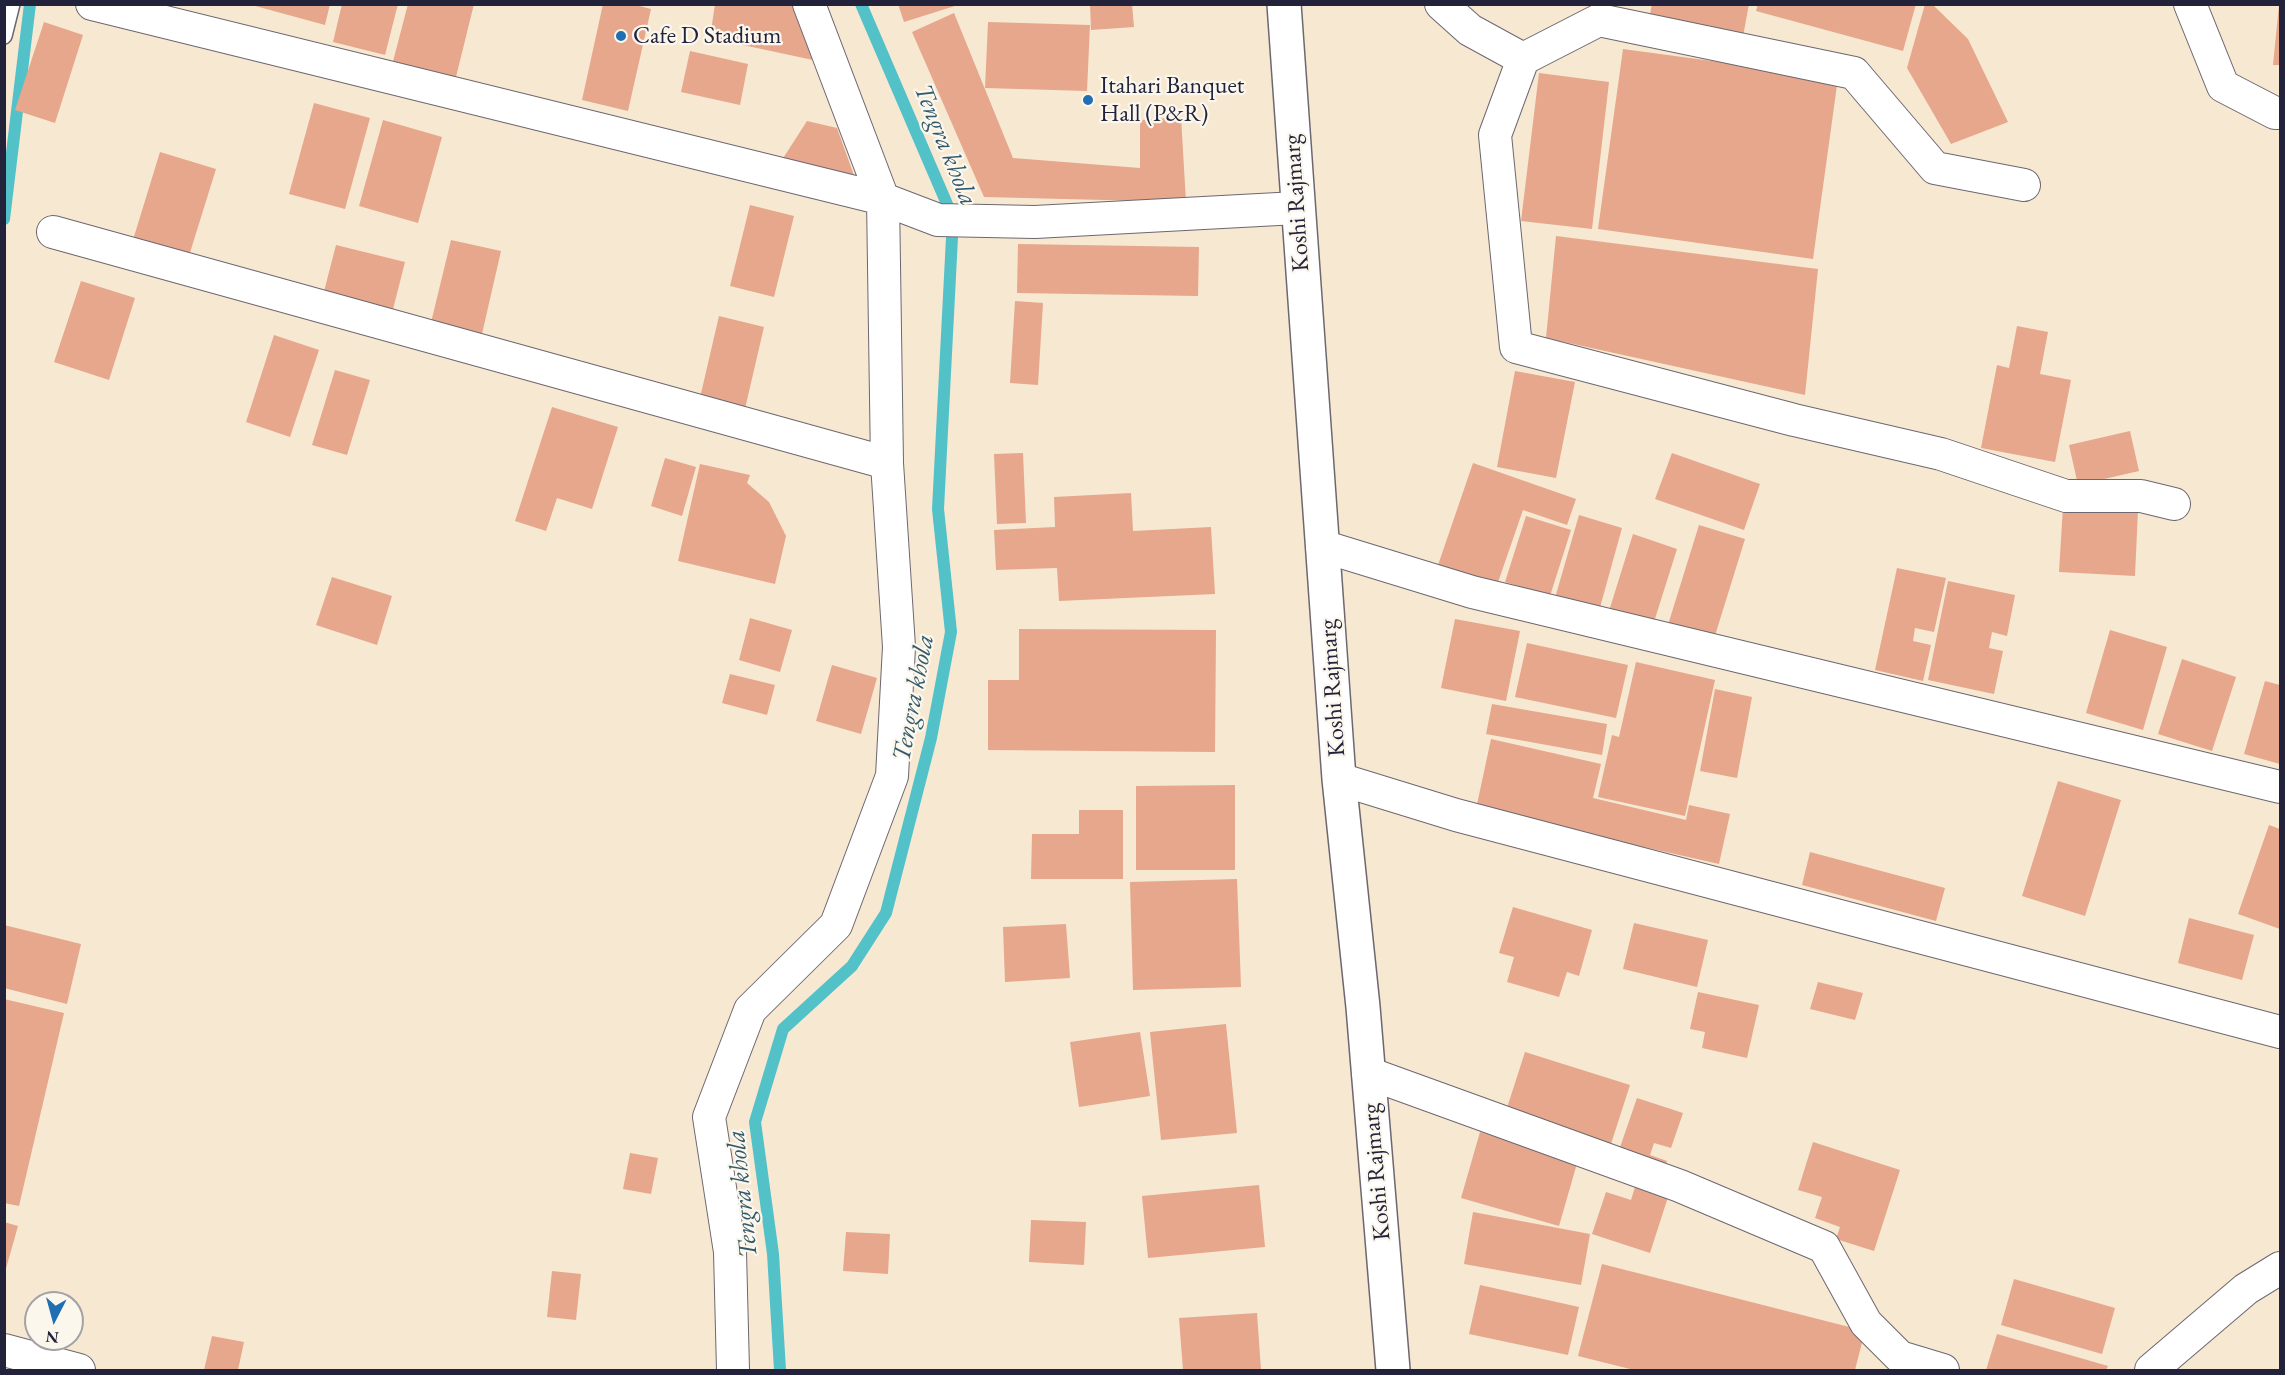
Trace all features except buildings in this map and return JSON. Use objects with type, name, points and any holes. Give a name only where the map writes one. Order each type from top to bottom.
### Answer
[{"type":"main road","name":"Koshi Rajmarg","points":[[1284,4],[1339,779],[1368,1073],[1393,1371]]},
{"type":"street","points":[[92,4],[883,199],[938,220],[1035,222],[1297,208]]},
{"type":"street","points":[[733,1371],[730,1252],[709,1117],[750,1010],[836,925],[892,776],[899,647],[887,463],[883,199],[809,4]]},
{"type":"street","points":[[1441,4],[1470,30],[1523,59]]},
{"type":"street","points":[[2190,4],[2223,86],[2275,113],[2280,113]]},
{"type":"street","points":[[2024,186],[1935,168],[1854,74],[1599,20],[1523,59],[1495,135],[1515,347],[1794,420],[1941,454],[2066,496],[2141,496],[2174,504]]},
{"type":"street","points":[[53,232],[887,463]]},
{"type":"street","points":[[1322,546],[1472,592],[2280,787]]},
{"type":"street","points":[[1339,779],[1456,815],[2280,1032]]},
{"type":"street","points":[[1368,1073],[1680,1186],[1824,1247],[1866,1323],[1900,1357],[1943,1371]]},
{"type":"street","points":[[2151,1371],[2246,1289],[2280,1268]]},
{"type":"street","points":[[4,1350],[79,1371]]},
{"type":"lane","points":[[4,36],[12,4]]},
{"type":"waterway","points":[[4,219],[30,4]]},
{"type":"waterway","name":"Tengra khola","points":[[780,1370],[773,1254],[755,1122],[783,1029],[852,966],[886,913],[931,738],[951,632],[938,509],[953,218],[861,4]]},
{"type":"place","name":"Cafe D Stadium","points":[[621,36]]},
{"type":"place","name":"Itahari Banquet Hall (P&R)","points":[[1088,100]]}]
